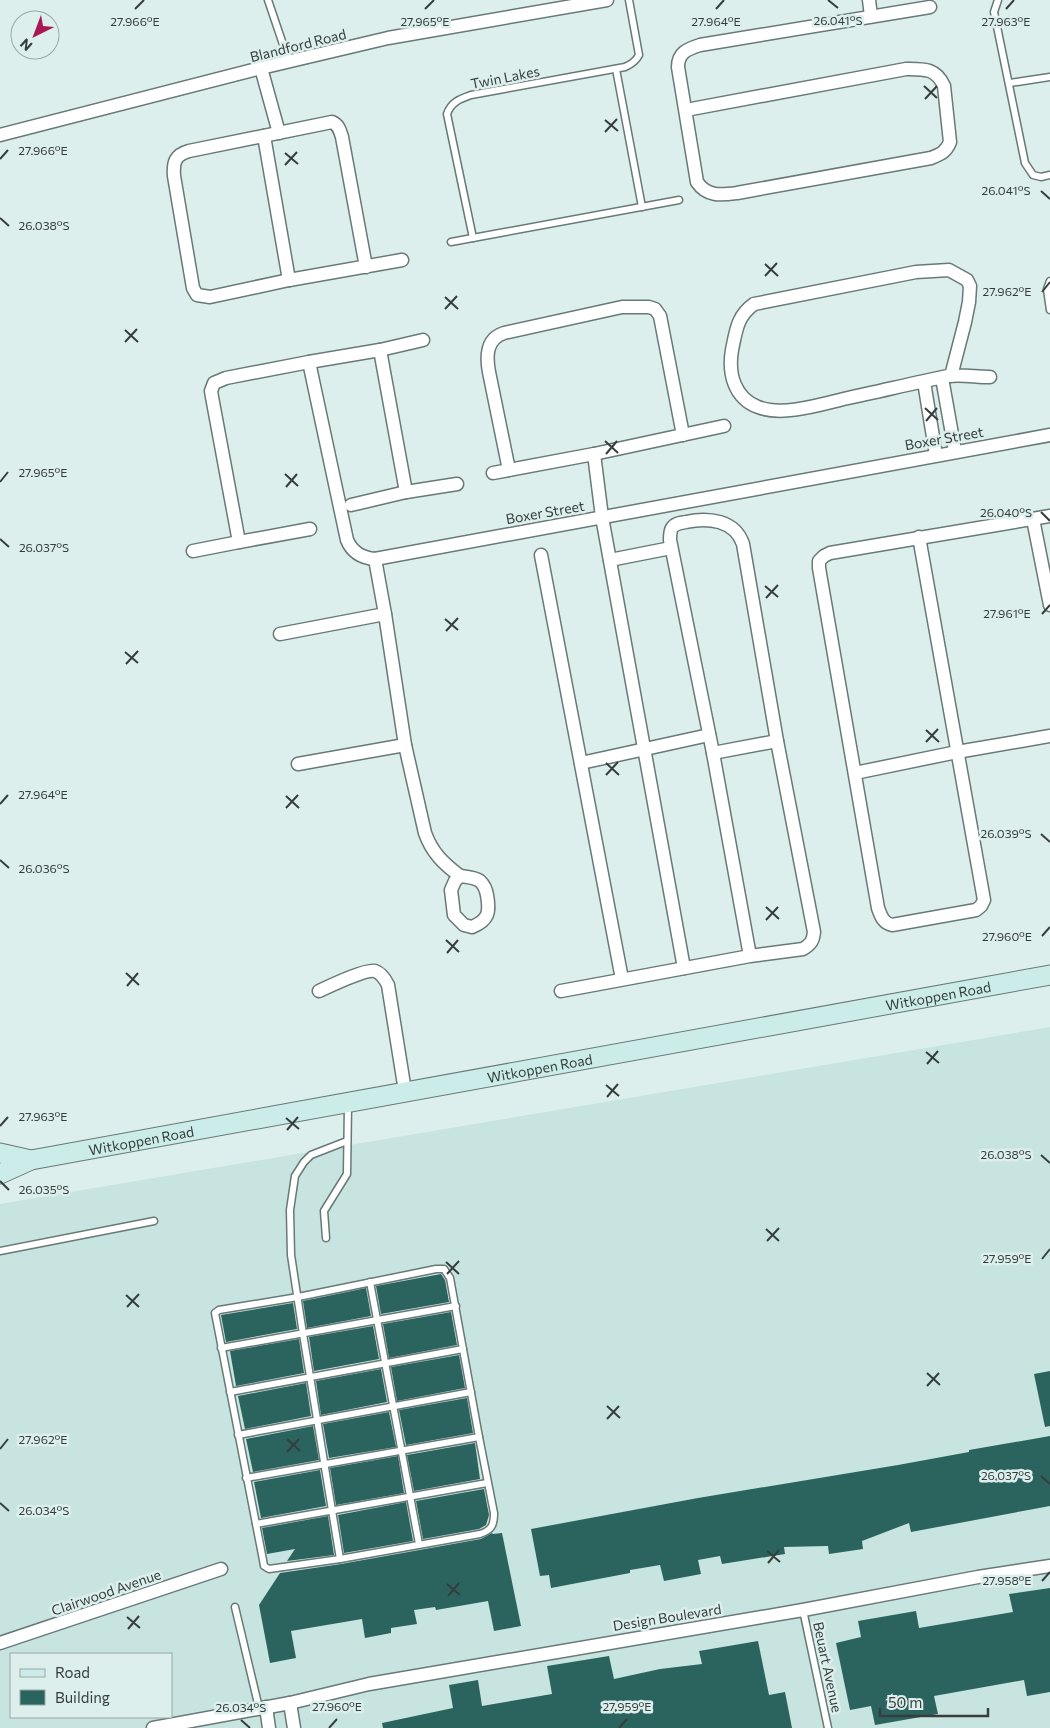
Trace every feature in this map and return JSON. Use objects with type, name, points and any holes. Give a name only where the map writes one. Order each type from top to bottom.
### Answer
[{"type":"main road","name":"Witkoppen Road","points":[[0,1174],[31,1160],[1050,975]]},
{"type":"main road","name":"Witkoppen Road","points":[[0,1153],[31,1160]]},
{"type":"street","name":"Blandford Road","points":[[0,135],[261,68],[388,38],[607,0]]},
{"type":"street","points":[[869,0],[871,16]]},
{"type":"street","points":[[887,0],[889,13]]},
{"type":"street","points":[[686,110],[906,69],[919,69],[933,72],[944,86],[950,142],[942,154],[931,158],[718,196],[709,194],[697,182],[678,62],[684,51],[689,48],[930,7]]},
{"type":"street","points":[[261,68],[280,133]]},
{"type":"street","points":[[366,266],[342,137],[338,126],[332,122],[189,151],[178,155],[174,176],[193,288],[197,296],[210,297],[290,280],[402,260]]},
{"type":"street","points":[[264,136],[290,280]]},
{"type":"street","points":[[955,451],[946,377],[967,315],[970,286],[968,280],[949,270],[916,272],[754,304],[741,316],[736,325],[730,361],[731,378],[740,394],[758,407],[771,410],[795,409],[946,377],[990,377]]},
{"type":"street","points":[[509,470],[488,372],[487,358],[490,344],[500,335],[622,307],[649,307],[655,309],[660,316],[683,435]]},
{"type":"street","points":[[238,542],[212,397],[212,387],[217,380],[380,350],[423,340]]},
{"type":"street","points":[[380,350],[406,492]]},
{"type":"street","points":[[310,362],[347,540],[351,550],[362,556],[375,559],[406,745],[425,833],[435,855],[460,876]]},
{"type":"street","points":[[924,382],[936,455]]},
{"type":"street","points":[[492,473],[594,454],[724,426]]},
{"type":"street","name":"Boxer Street","points":[[375,559],[1050,435]]},
{"type":"street","points":[[594,454],[602,517],[684,968]]},
{"type":"street","points":[[351,505],[406,492],[456,484]]},
{"type":"street","points":[[919,537],[984,896],[981,906],[972,911],[892,925],[887,924],[878,908],[819,561],[830,553],[919,537],[1050,516]]},
{"type":"street","points":[[1033,519],[1048,578],[1050,605]]},
{"type":"street","points":[[561,991],[750,956],[803,949],[813,941],[814,932],[777,741],[741,537],[726,524],[713,520],[693,521],[676,525],[672,528],[670,534],[671,548],[710,735],[750,956]]},
{"type":"street","points":[[193,550],[310,529]]},
{"type":"street","points":[[610,560],[671,548]]},
{"type":"street","points":[[540,555],[622,979]]},
{"type":"street","points":[[280,634],[385,614]]},
{"type":"street","points":[[581,763],[710,735]]},
{"type":"street","points":[[855,774],[957,752],[1050,736]]},
{"type":"street","points":[[713,753],[777,741]]},
{"type":"street","points":[[298,764],[406,745]]},
{"type":"street","points":[[320,991],[366,972],[376,971],[384,977],[388,985],[405,1091]]},
{"type":"street","name":"Design Boulevard","points":[[153,1728],[290,1703],[369,1684],[1050,1566]]},
{"type":"street","name":"Clairwood Avenue","points":[[0,1643],[221,1569]]},
{"type":"street","points":[[290,1703],[294,1728]]},
{"type":"street","points":[[262,1708],[269,1728]]},
{"type":"lane","points":[[268,0],[289,62]]},
{"type":"lane","name":"Twin Lakes","points":[[473,238],[447,114],[449,108],[457,100],[471,96],[616,69],[631,64],[637,60],[639,55],[629,0]]},
{"type":"lane","points":[[998,0],[994,12],[1025,163],[1033,175],[1041,177],[1050,175]]},
{"type":"lane","points":[[616,69],[642,207]]},
{"type":"lane","points":[[1010,83],[1050,77]]},
{"type":"lane","points":[[451,242],[679,200]]},
{"type":"lane","points":[[1050,281],[1047,290],[1050,310]]},
{"type":"lane","points":[[326,1238],[324,1211],[347,1174],[348,1102]]},
{"type":"lane","points":[[340,1559],[291,1255],[290,1210],[295,1176],[304,1162],[311,1155],[347,1141]]},
{"type":"lane","points":[[0,1250],[154,1221]]},
{"type":"lane","points":[[436,1269],[444,1269],[450,1278],[494,1513],[494,1522],[491,1528],[480,1534],[340,1559],[269,1569],[264,1566],[215,1313],[219,1310],[298,1297],[370,1282],[436,1269]]},
{"type":"lane","points":[[370,1282],[419,1544]]},
{"type":"lane","points":[[222,1348],[456,1306]]},
{"type":"lane","points":[[230,1392],[463,1350]]},
{"type":"lane","points":[[238,1435],[471,1392]]},
{"type":"lane","points":[[246,1478],[479,1437]]},
{"type":"lane","points":[[256,1524],[488,1483]]},
{"type":"lane","points":[[235,1608],[262,1708]]},
{"type":"lane","name":"Beuart Avenue","points":[[803,1610],[828,1728]]},
{"type":"shaded area","points":[[1050,1027],[1050,1728],[0,1728],[0,1204]]},
{"type":"building","points":[[441,1274],[445,1280],[449,1302],[381,1314],[376,1286]]},
{"type":"building","points":[[366,1288],[371,1316],[307,1328],[303,1301]]},
{"type":"building","points":[[293,1303],[297,1329],[226,1342],[221,1315]]},
{"type":"building","points":[[451,1312],[457,1345],[389,1358],[383,1324]]},
{"type":"building","points":[[373,1326],[379,1359],[314,1371],[309,1337]]},
{"type":"building","points":[[299,1339],[304,1373],[236,1386],[230,1351]]},
{"type":"building","points":[[459,1355],[465,1388],[397,1401],[391,1367]]},
{"type":"building","points":[[381,1369],[387,1402],[321,1415],[316,1381]]},
{"type":"building","points":[[1050,1371],[1050,1426],[1045,1427],[1034,1374]]},
{"type":"building","points":[[306,1383],[311,1416],[245,1429],[238,1396]]},
{"type":"building","points":[[467,1398],[473,1433],[406,1445],[399,1410]]},
{"type":"building","points":[[389,1412],[396,1447],[329,1458],[323,1424]]},
{"type":"building","points":[[313,1426],[319,1460],[253,1472],[246,1439]]},
{"type":"building","points":[[1050,1436],[1050,1506],[911,1532],[909,1523],[862,1541],[863,1549],[829,1554],[828,1546],[784,1547],[785,1554],[722,1564],[720,1556],[698,1560],[701,1574],[664,1581],[660,1565],[630,1570],[630,1573],[551,1588],[549,1575],[540,1576],[531,1529],[698,1498],[898,1465]]},
{"type":"building","points":[[475,1443],[480,1479],[414,1491],[407,1455]]},
{"type":"building","points":[[398,1456],[404,1493],[336,1505],[330,1468]]},
{"type":"building","points":[[320,1470],[326,1506],[261,1518],[254,1482]]},
{"type":"building","points":[[484,1489],[489,1515],[486,1525],[479,1529],[423,1539],[416,1501]]},
{"type":"building","points":[[406,1502],[413,1541],[344,1553],[338,1515]]},
{"type":"building","points":[[328,1516],[334,1555],[287,1561],[295,1549],[267,1554],[262,1528]]},
{"type":"building","points":[[492,1533],[502,1533],[521,1626],[494,1631],[488,1601],[436,1610],[435,1607],[414,1610],[417,1624],[391,1628],[391,1633],[365,1638],[362,1619],[291,1631],[296,1658],[270,1663],[259,1605],[280,1573],[481,1539]]},
{"type":"building","points":[[1050,1588],[1050,1692],[1027,1696],[1024,1680],[934,1696],[938,1714],[875,1725],[871,1706],[850,1710],[836,1643],[861,1637],[858,1621],[916,1611],[919,1628],[1013,1612],[1009,1594]]},
{"type":"building","points":[[758,1641],[769,1695],[785,1692],[792,1728],[383,1728],[382,1723],[453,1708],[449,1685],[478,1680],[482,1706],[552,1694],[547,1666],[609,1656],[614,1679],[660,1669],[702,1664],[699,1651]]}]
